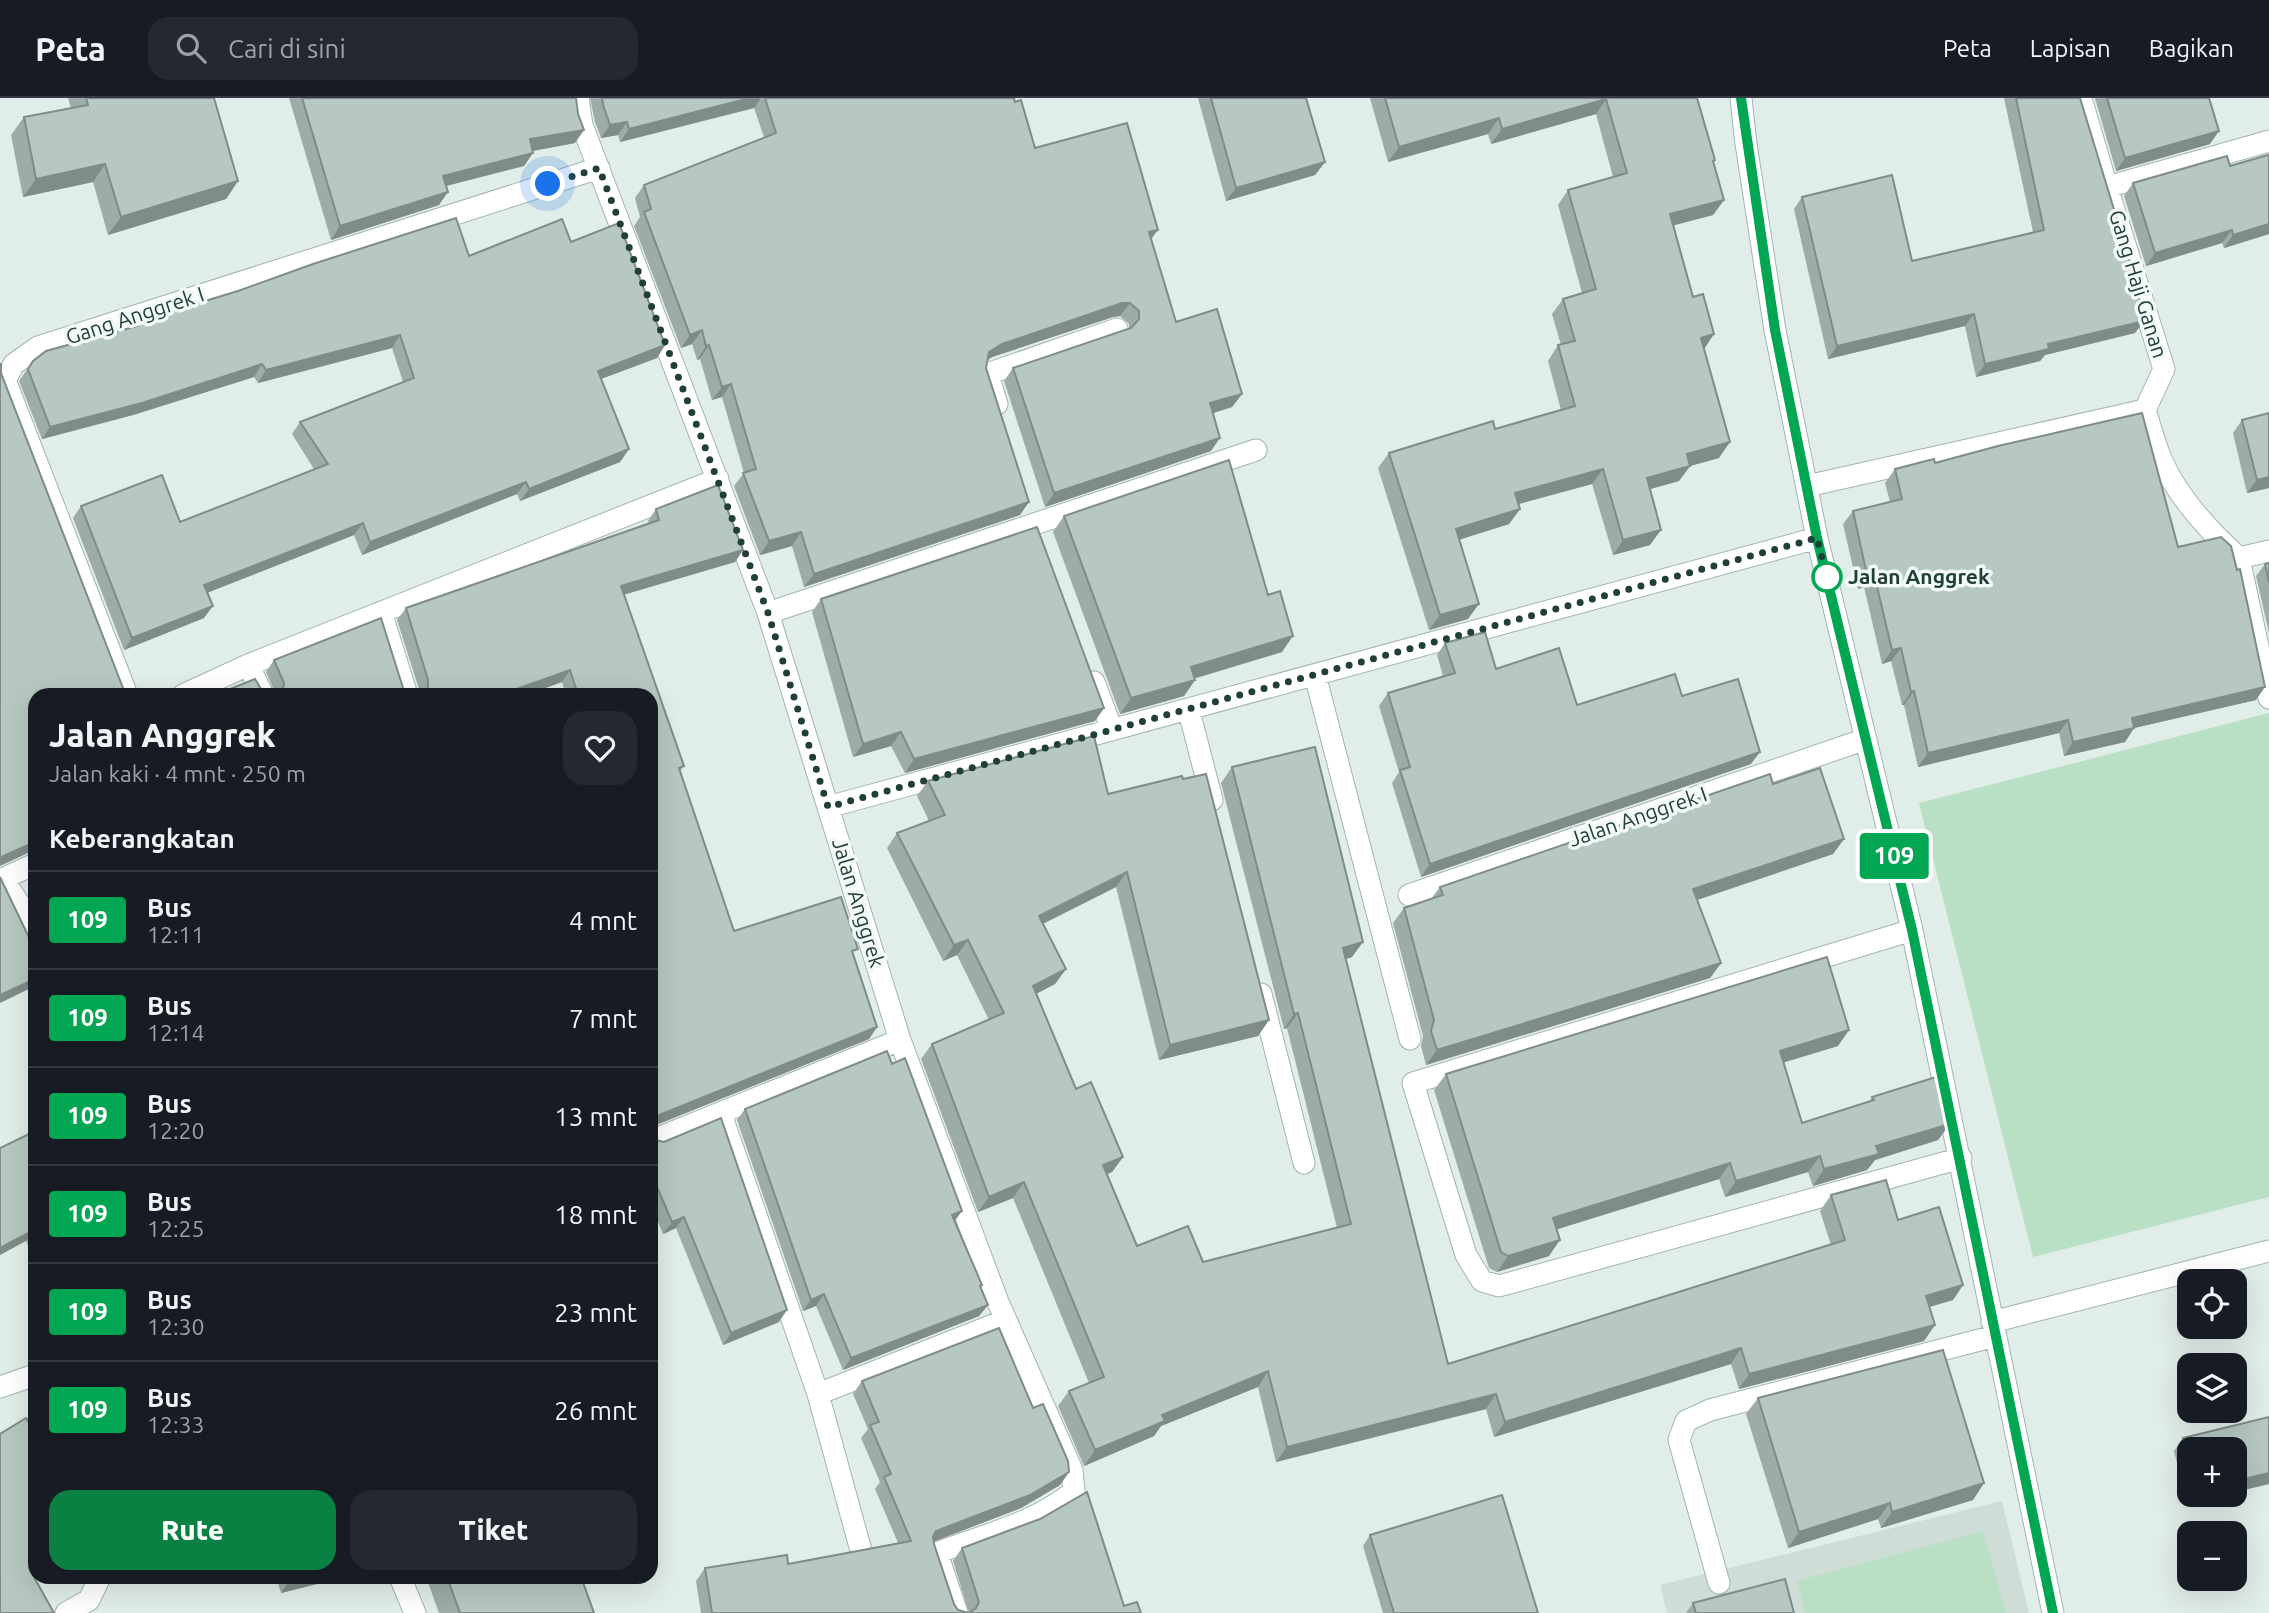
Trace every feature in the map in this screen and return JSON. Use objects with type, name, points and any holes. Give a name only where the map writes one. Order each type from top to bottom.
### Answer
[{"type":"street","points":[[578,98],[582,125],[768,613],[828,807],[1189,711],[1817,538]]},
{"type":"street","points":[[1741,98],[1775,330],[1817,538],[1912,930],[2053,1613]]},
{"type":"street","points":[[2081,98],[2107,187]]},
{"type":"street","name":"Gang Haji Ganan","points":[[2145,410],[2164,369],[2107,187],[2269,141]]},
{"type":"street","name":"Gang Anggrek I","points":[[124,688],[5,380],[14,364],[38,347],[599,168]]},
{"type":"street","points":[[1002,418],[989,378],[990,373],[1117,329]]},
{"type":"street","points":[[1807,486],[2145,410],[2161,459],[2186,500],[2209,530],[2239,558],[2269,698]]},
{"type":"street","points":[[768,613],[1033,516],[1256,450]]},
{"type":"street","points":[[198,688],[248,665],[718,479]]},
{"type":"street","points":[[1033,516],[1044,549]]},
{"type":"street","points":[[2239,558],[2269,551]]},
{"type":"street","points":[[381,612],[405,688]]},
{"type":"street","points":[[248,665],[260,688]]},
{"type":"street","points":[[1087,666],[1112,730]]},
{"type":"street","points":[[1315,675],[1410,1039]]},
{"type":"street","points":[[1189,711],[1216,819]]},
{"type":"street","name":"Jalan Anggrek I","points":[[1409,895],[1866,739]]},
{"type":"street","name":"Jalan Anggrek","points":[[828,807],[900,1040],[1006,1320],[1072,1470],[1074,1491],[1056,1506],[937,1553],[957,1613]]},
{"type":"street","points":[[28,867],[1,880],[28,918]]},
{"type":"street","points":[[1912,930],[1413,1083],[1466,1255],[1482,1281],[1499,1286],[1961,1158]]},
{"type":"street","points":[[1257,977],[1304,1163]]},
{"type":"street","points":[[658,1138],[900,1040]]},
{"type":"street","points":[[721,1114],[818,1394],[860,1547]]},
{"type":"street","points":[[1719,1583],[1679,1440],[1686,1421],[1710,1410],[2269,1251]]},
{"type":"street","points":[[818,1394],[1006,1320]]},
{"type":"street","points":[[0,1387],[28,1377]]},
{"type":"street","points":[[66,1613],[89,1600],[97,1584]]},
{"type":"street","points":[[403,1584],[415,1613]]},
{"type":"shaded area","points":[[2002,1501],[2029,1613],[1667,1613],[1660,1585]]},
{"type":"green space","points":[[2269,713],[2269,1197],[2033,1257],[1919,803]]},
{"type":"green space","points":[[1983,1531],[2006,1613],[1805,1613],[1797,1581]]},
{"type":"building","points":[[86,98],[214,98],[238,181],[121,217],[105,164],[36,179],[24,117],[88,105]]},
{"type":"building","points":[[302,98],[576,98],[584,130],[530,139],[533,153],[443,176],[448,192],[340,226]]},
{"type":"building","points":[[602,98],[750,98],[629,129],[627,122],[610,125]]},
{"type":"building","points":[[765,98],[1014,98],[1015,102],[1021,100],[1035,148],[1127,123],[1158,230],[1149,232],[1176,322],[1217,309],[1242,394],[1210,403],[1220,438],[1054,493],[1013,368],[1131,328],[1139,319],[1139,311],[1130,303],[1122,303],[1002,344],[989,352],[986,368],[1029,502],[814,574],[801,532],[769,541],[743,473],[756,469],[731,384],[722,387],[702,330],[690,335],[644,212],[651,209],[644,185],[776,133]]},
{"type":"building","points":[[1211,98],[1306,98],[1325,162],[1236,188]]},
{"type":"building","points":[[1385,98],[1697,98],[1724,200],[1670,214],[1693,297],[1703,294],[1714,334],[1701,338],[1730,442],[1687,454],[1690,466],[1647,478],[1661,530],[1623,540],[1603,469],[1515,493],[1520,509],[1456,529],[1479,604],[1440,615],[1389,453],[1493,421],[1495,429],[1575,406],[1558,345],[1575,341],[1563,299],[1596,289],[1568,190],[1627,173],[1606,99],[1502,129],[1499,118],[1399,147]]},
{"type":"building","points":[[2016,98],[2080,98],[2134,275],[2144,321],[2048,344],[2049,349],[1985,364],[1974,314],[1837,346],[1802,197],[1892,175],[1912,261],[2044,230]]},
{"type":"building","points":[[2107,98],[2209,98],[2219,131],[2125,158]]},
{"type":"building","points":[[2268,155],[2269,224],[2233,235],[2232,230],[2155,253],[2133,183],[2227,156],[2230,166]]},
{"type":"building","points":[[456,218],[469,256],[562,219],[571,242],[619,223],[665,345],[598,371],[629,449],[529,489],[526,482],[370,542],[363,523],[204,585],[213,606],[132,638],[81,506],[162,475],[180,522],[328,464],[300,422],[414,378],[400,335],[266,370],[262,364],[142,403],[50,427],[28,369],[33,361],[46,351],[137,326],[136,322]]},
{"type":"building","points":[[1,364],[1,373],[123,688],[28,688],[28,845],[0,859]]},
{"type":"building","points":[[2142,413],[2178,547],[2221,537],[2231,546],[2237,570],[2240,569],[2265,687],[2132,718],[2134,728],[2073,742],[2068,720],[1928,753],[1901,648],[1892,650],[1874,574],[1867,575],[1853,511],[1902,499],[1895,469],[1934,459],[1935,463]]},
{"type":"building","points":[[2269,413],[2269,477],[2257,480],[2242,420]]},
{"type":"building","points":[[1229,460],[1268,595],[1280,591],[1293,636],[1191,667],[1195,680],[1131,698],[1064,516]]},
{"type":"building","points":[[718,485],[743,550],[621,586],[657,688],[576,688],[570,670],[520,688],[427,688],[428,680],[406,608],[659,520],[656,509]]},
{"type":"building","points":[[1037,527],[1104,708],[914,759],[901,732],[863,744],[821,599]]},
{"type":"building","points":[[2269,563],[2269,582],[2265,564]]},
{"type":"building","points":[[381,618],[403,688],[283,688],[284,683],[274,660]]},
{"type":"building","points":[[1485,632],[1496,669],[1559,648],[1577,705],[1675,674],[1682,696],[1738,679],[1760,752],[1430,864],[1400,770],[1410,767],[1388,693],[1455,673],[1445,643]]},
{"type":"building","points":[[255,679],[260,688],[232,688]]},
{"type":"building","points":[[658,692],[684,766],[679,768],[734,931],[841,897],[858,949],[852,951],[877,1027],[658,1115]]},
{"type":"building","points":[[1094,736],[1108,794],[1182,776],[1183,779],[1206,774],[1269,1020],[1170,1045],[1127,872],[1039,916],[1066,969],[1033,986],[1076,1089],[1091,1082],[1123,1157],[1103,1165],[1137,1246],[1188,1226],[1203,1262],[1351,1224],[1298,1013],[1294,1014],[1232,767],[1315,747],[1363,942],[1343,948],[1448,1364],[1845,1240],[1831,1195],[1886,1180],[1898,1220],[1939,1207],[1963,1285],[1926,1296],[1935,1325],[1749,1374],[1741,1348],[1505,1422],[1496,1394],[1287,1447],[1268,1371],[1162,1415],[1165,1421],[1095,1450],[1069,1391],[1104,1377],[1024,1182],[989,1197],[932,1044],[1004,1013],[968,940],[954,945],[897,833],[945,815],[928,781]]},
{"type":"building","points":[[1820,768],[1844,839],[1693,889],[1721,963],[1437,1050],[1431,1031],[1434,1020],[1404,908],[1443,895],[1440,887],[1770,774],[1773,784]]},
{"type":"building","points":[[0,877],[28,935],[28,982],[0,995]]},
{"type":"building","points":[[1827,957],[1849,1030],[1780,1051],[1802,1123],[1936,1077],[1950,1124],[1876,1146],[1879,1154],[1824,1169],[1820,1156],[1736,1181],[1730,1163],[1553,1218],[1560,1240],[1508,1256],[1501,1252],[1446,1074]]},
{"type":"building","points":[[887,1051],[892,1064],[905,1058],[962,1211],[952,1215],[988,1305],[851,1358],[824,1294],[811,1300],[745,1109]]},
{"type":"building","points":[[721,1118],[787,1310],[731,1333],[684,1217],[672,1222],[658,1189],[658,1141],[664,1142]]},
{"type":"building","points":[[28,1134],[28,1233],[0,1248],[0,1148]]},
{"type":"building","points":[[999,1328],[1033,1408],[1043,1404],[1068,1461],[1069,1472],[1030,1495],[936,1531],[934,1544],[954,1604],[958,1610],[969,1613],[712,1613],[705,1568],[787,1555],[788,1564],[911,1541],[884,1477],[891,1474],[870,1425],[879,1422],[862,1381]]},
{"type":"building","points":[[1943,1350],[1984,1483],[1892,1512],[1890,1503],[1799,1532],[1758,1398]]},
{"type":"building","points":[[2269,1417],[2269,1473],[2247,1478],[2247,1437],[2187,1437],[2247,1423]]},
{"type":"building","points":[[26,1418],[28,1421],[28,1584],[38,1584],[54,1613],[0,1613],[0,1434]]},
{"type":"building","points":[[1087,1492],[1124,1606],[1137,1602],[1141,1613],[969,1613],[979,1602],[962,1548],[1040,1519]]},
{"type":"building","points":[[1502,1495],[1538,1613],[1394,1613],[1370,1535]]},
{"type":"building","points":[[1785,1579],[1794,1613],[1696,1613],[1693,1603]]},
{"type":"building","points":[[450,1584],[584,1584],[594,1613],[460,1613]]},
{"type":"bus line","name":"109","points":[[1741,98],[1775,330],[1817,538],[1912,930],[2053,1613]]},
{"type":"place","name":"Jalan Anggrek","points":[[1827,577]]},
{"type":"route","points":[[548,184],[599,168],[768,613],[828,807],[1189,711],[1817,538],[1830,589],[1827,577]]}]
